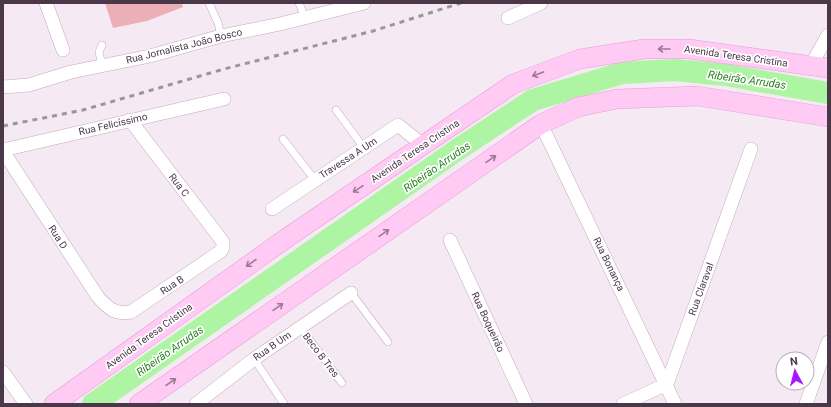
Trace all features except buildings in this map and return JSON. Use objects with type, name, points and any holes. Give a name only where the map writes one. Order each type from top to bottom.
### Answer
[{"type":"main road","name":"Avenida Teresa Cristina","points":[[54,404],[281,241],[513,84],[580,59],[644,49],[689,49],[819,67]]},
{"type":"main road","points":[[139,404],[542,124],[578,107],[617,99],[697,96],[828,117]]},
{"type":"street","points":[[46,3],[63,50]]},
{"type":"street","name":"Rua Jornalista João Bosco","points":[[3,87],[29,85],[71,72],[150,56],[221,36],[305,18],[364,3]]},
{"type":"street","points":[[508,18],[541,3]]},
{"type":"street","points":[[819,67],[828,36]]},
{"type":"street","name":"Rua Felicíssimo","points":[[3,151],[224,99]]},
{"type":"street","name":"Rua C","points":[[130,120],[223,242],[221,251]]},
{"type":"street","name":"Rua Bonança","points":[[542,124],[667,384],[675,404]]},
{"type":"street","name":"Travessa A Um","points":[[272,209],[398,126],[423,145]]},
{"type":"street","name":"Rua Claraval","points":[[667,384],[751,149]]},
{"type":"street","name":"Rua D","points":[[3,151],[98,297],[108,308],[121,314]]},
{"type":"street","name":"Rua Boqueirão","points":[[450,240],[526,404]]},
{"type":"street","name":"Rua B","points":[[121,314],[131,312],[221,251]]},
{"type":"street","name":"Rua B Um","points":[[196,404],[254,359],[352,293]]},
{"type":"street","points":[[806,404],[828,342]]},
{"type":"street","points":[[3,372],[26,404]]},
{"type":"street","points":[[624,404],[667,384]]},
{"type":"lane","points":[[209,3],[221,36]]},
{"type":"lane","points":[[299,3],[305,18]]},
{"type":"lane","points":[[102,45],[99,52],[102,66]]},
{"type":"lane","points":[[336,110],[364,148]]},
{"type":"lane","points":[[283,139],[315,180]]},
{"type":"lane","points":[[352,293],[388,342]]},
{"type":"lane","name":"Beco B Tres","points":[[300,327],[342,383]]},
{"type":"lane","points":[[254,359],[284,404]]},
{"type":"shaded area","points":[[105,3],[182,3],[183,7],[147,21],[113,28]]},
{"type":"waterway","name":"Ribeirão Arrudas","points":[[93,404],[457,150],[533,100],[622,73],[674,70],[726,75],[828,93]]},
{"type":"railway","points":[[3,126],[83,110],[224,69],[373,31],[461,3]]}]
